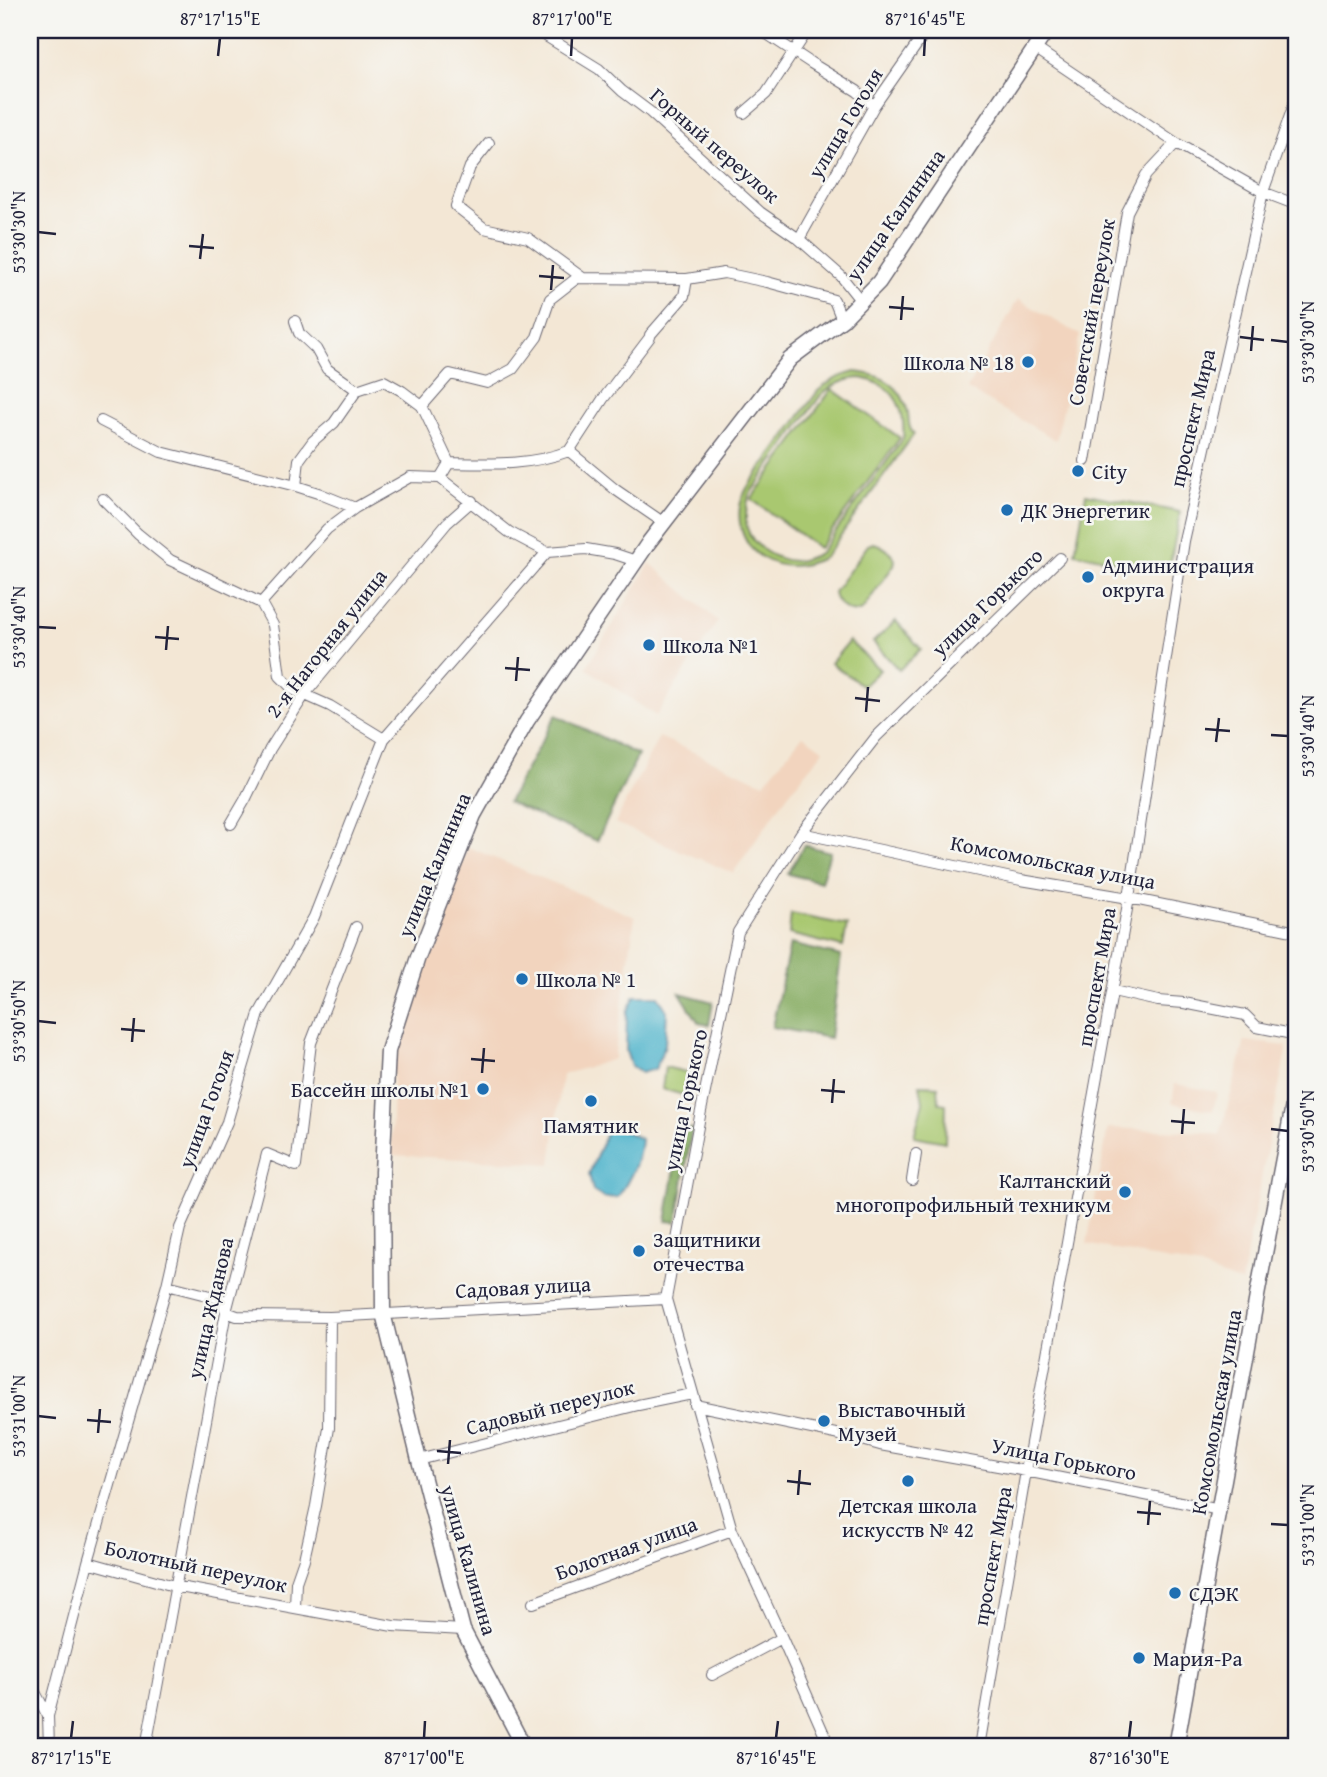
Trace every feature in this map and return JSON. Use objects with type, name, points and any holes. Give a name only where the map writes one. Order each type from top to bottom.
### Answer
[{"type":"street","name":"Горный переулок","points":[[536,30],[599,69],[760,212],[799,239],[841,276],[860,300]]},
{"type":"street","points":[[761,30],[857,91],[874,106]]},
{"type":"street","points":[[744,113],[766,94],[808,30]]},
{"type":"street","name":"улица Гоголя","points":[[799,239],[874,106],[927,30]]},
{"type":"street","name":"улица Калинина","points":[[524,1747],[463,1630],[383,1313],[382,1172],[388,1051],[418,957],[474,815],[527,722],[663,523],[790,359],[842,320],[879,282],[1047,30]]},
{"type":"street","points":[[1035,48],[1176,143],[1263,192],[1297,205]]},
{"type":"street","name":"проспект Мира","points":[[979,1747],[1129,898],[1184,541],[1263,192],[1297,96]]},
{"type":"street","name":"Советский переулок","points":[[1084,461],[1127,212],[1146,175],[1176,143]]},
{"type":"street","points":[[489,144],[470,167],[456,206],[484,228],[528,238],[583,278]]},
{"type":"street","points":[[422,406],[450,374],[486,383],[513,369],[537,337],[550,299],[577,278],[687,279],[724,274],[834,300],[842,320]]},
{"type":"street","points":[[449,463],[508,464],[548,459],[569,451],[650,336],[684,296],[687,279]]},
{"type":"street","points":[[295,321],[299,333],[316,349],[327,369],[357,390]]},
{"type":"street","points":[[296,486],[299,460],[313,441],[334,423],[357,390],[384,381],[422,406],[449,463]]},
{"type":"street","points":[[102,421],[160,452],[296,486],[355,508]]},
{"type":"street","points":[[569,451],[663,523]]},
{"type":"street","points":[[440,478],[449,463]]},
{"type":"street","points":[[261,603],[327,529],[355,508],[410,477],[440,478],[509,532],[547,552],[586,549],[636,561]]},
{"type":"street","points":[[103,499],[138,534],[170,560],[261,603],[273,625],[280,676],[294,690],[330,706],[384,739]]},
{"type":"street","name":"2-я Нагорная улица","points":[[231,824],[270,750],[305,694],[447,523],[472,501]]},
{"type":"street","name":"улица Гоголя","points":[[49,1747],[48,1716],[88,1562],[167,1285],[180,1228],[227,1122],[259,1014],[314,917],[384,739],[547,552]]},
{"type":"street","name":"улица Горького","points":[[824,1744],[782,1638],[732,1530],[666,1298],[700,1116],[738,932],[801,833],[876,737],[1060,558]]},
{"type":"street","points":[[1293,798],[1297,780]]},
{"type":"street","name":"Комсомольская улица","points":[[801,833],[1021,880],[1129,898],[1297,932]]},
{"type":"street","name":"улица Жданова","points":[[146,1747],[226,1312],[267,1154],[296,1166],[312,1043],[356,927]]},
{"type":"street","points":[[1113,991],[1245,1015],[1258,1027],[1297,1035]]},
{"type":"street","name":"Комсомольская улица","points":[[1176,1747],[1297,1084]]},
{"type":"street","points":[[912,1180],[916,1154]]},
{"type":"street","points":[[167,1285],[222,1299],[226,1312]]},
{"type":"street","name":"Садовая улица","points":[[226,1312],[237,1316],[330,1317],[666,1298]]},
{"type":"street","name":"Болотный переулок","points":[[295,1608],[296,1583],[316,1506],[329,1428],[330,1317]]},
{"type":"street","name":"Садовый переулок","points":[[419,1460],[604,1413],[692,1394]]},
{"type":"street","name":"Улица Горького","points":[[695,1405],[880,1445],[1220,1510]]},
{"type":"street","name":"Болотная улица","points":[[533,1603],[732,1530]]},
{"type":"street","name":"Болотный переулок","points":[[88,1562],[174,1586],[393,1626],[463,1630]]},
{"type":"street","points":[[712,1675],[782,1638]]},
{"type":"street","points":[[30,1683],[48,1716]]},
{"type":"shaded area","name":"Школа № 18","points":[[1018,299],[1080,335],[1056,440],[967,389]]},
{"type":"shaded area","name":"Школа №1","points":[[650,563],[718,621],[656,716],[586,668]]},
{"type":"shaded area","points":[[803,735],[824,750],[788,794],[733,873],[615,823],[659,737],[764,783]]},
{"type":"shaded area","name":"Школа № 1","points":[[468,847],[635,917],[614,1059],[562,1075],[551,1164],[391,1155],[394,1041]]},
{"type":"shaded area","points":[[1245,1041],[1287,1046],[1241,1283],[1200,1267],[1087,1244],[1108,1128],[1220,1135]]},
{"type":"shaded area","points":[[1175,1084],[1217,1092],[1213,1111],[1172,1103]]},
{"type":"green space","points":[[855,372],[882,378],[895,388],[905,403],[914,434],[825,557],[794,566],[771,562],[755,552],[744,537],[740,520],[741,501],[752,480],[818,391],[831,381]],"holes":[[[861,378],[890,391],[900,407],[903,439],[820,553],[794,561],[765,551],[754,541],[747,528],[749,495],[821,395],[844,381]]]},
{"type":"green space","points":[[832,389],[900,438],[819,548],[751,499]]},
{"type":"green space","points":[[1086,494],[1180,512],[1169,571],[1075,553]]},
{"type":"green space","points":[[873,543],[889,551],[894,557],[894,565],[862,610],[848,610],[837,600],[834,592],[868,545]]},
{"type":"green space","points":[[896,621],[921,649],[899,670],[873,642]]},
{"type":"green space","points":[[849,641],[880,670],[863,686],[831,663]]},
{"type":"green space","points":[[556,715],[638,755],[597,841],[508,802]]},
{"type":"green space","points":[[804,845],[830,852],[821,882],[788,874]]},
{"type":"green space","points":[[791,914],[847,925],[843,947],[789,934]]},
{"type":"green space","points":[[790,944],[841,956],[830,1038],[772,1027]]},
{"type":"green space","points":[[680,993],[713,1002],[709,1025],[699,1023]]},
{"type":"green space","points":[[665,1067],[690,1073],[687,1096],[662,1089]]},
{"type":"green space","points":[[920,1085],[938,1086],[939,1103],[946,1104],[945,1142],[914,1136],[923,1102]]},
{"type":"green space","points":[[682,1127],[692,1129],[677,1222],[666,1221]]},
{"type":"water","points":[[635,996],[658,996],[667,1011],[665,1045],[655,1069],[641,1073],[631,1066],[626,1051],[627,1012]]},
{"type":"water","points":[[620,1129],[641,1139],[639,1155],[618,1197],[604,1198],[593,1191],[589,1174],[607,1131]]},
{"type":"railway","points":[[1288,1747],[1297,1694]]},
{"type":"place","name":"Школа № 18","points":[[1028,362]]},
{"type":"place","name":"City","points":[[1078,471]]},
{"type":"place","name":"ДК Энергетик","points":[[1007,510]]},
{"type":"place","name":"Администрация округа","points":[[1088,577]]},
{"type":"place","name":"Школа №1","points":[[649,645]]},
{"type":"place","name":"Школа № 1","points":[[522,979]]},
{"type":"place","name":"Бассейн школы №1","points":[[483,1089]]},
{"type":"place","name":"Памятник","points":[[591,1101]]},
{"type":"place","name":"Калтанский многопрофильный техникум","points":[[1125,1192]]},
{"type":"place","name":"Защитники отечества","points":[[639,1251]]},
{"type":"place","name":"Выставочный Музей","points":[[824,1421]]},
{"type":"place","name":"Детская школа искусств № 42","points":[[908,1481]]},
{"type":"place","name":"СДЭК","points":[[1175,1593]]},
{"type":"place","name":"Мария-Ра","points":[[1139,1658]]}]
